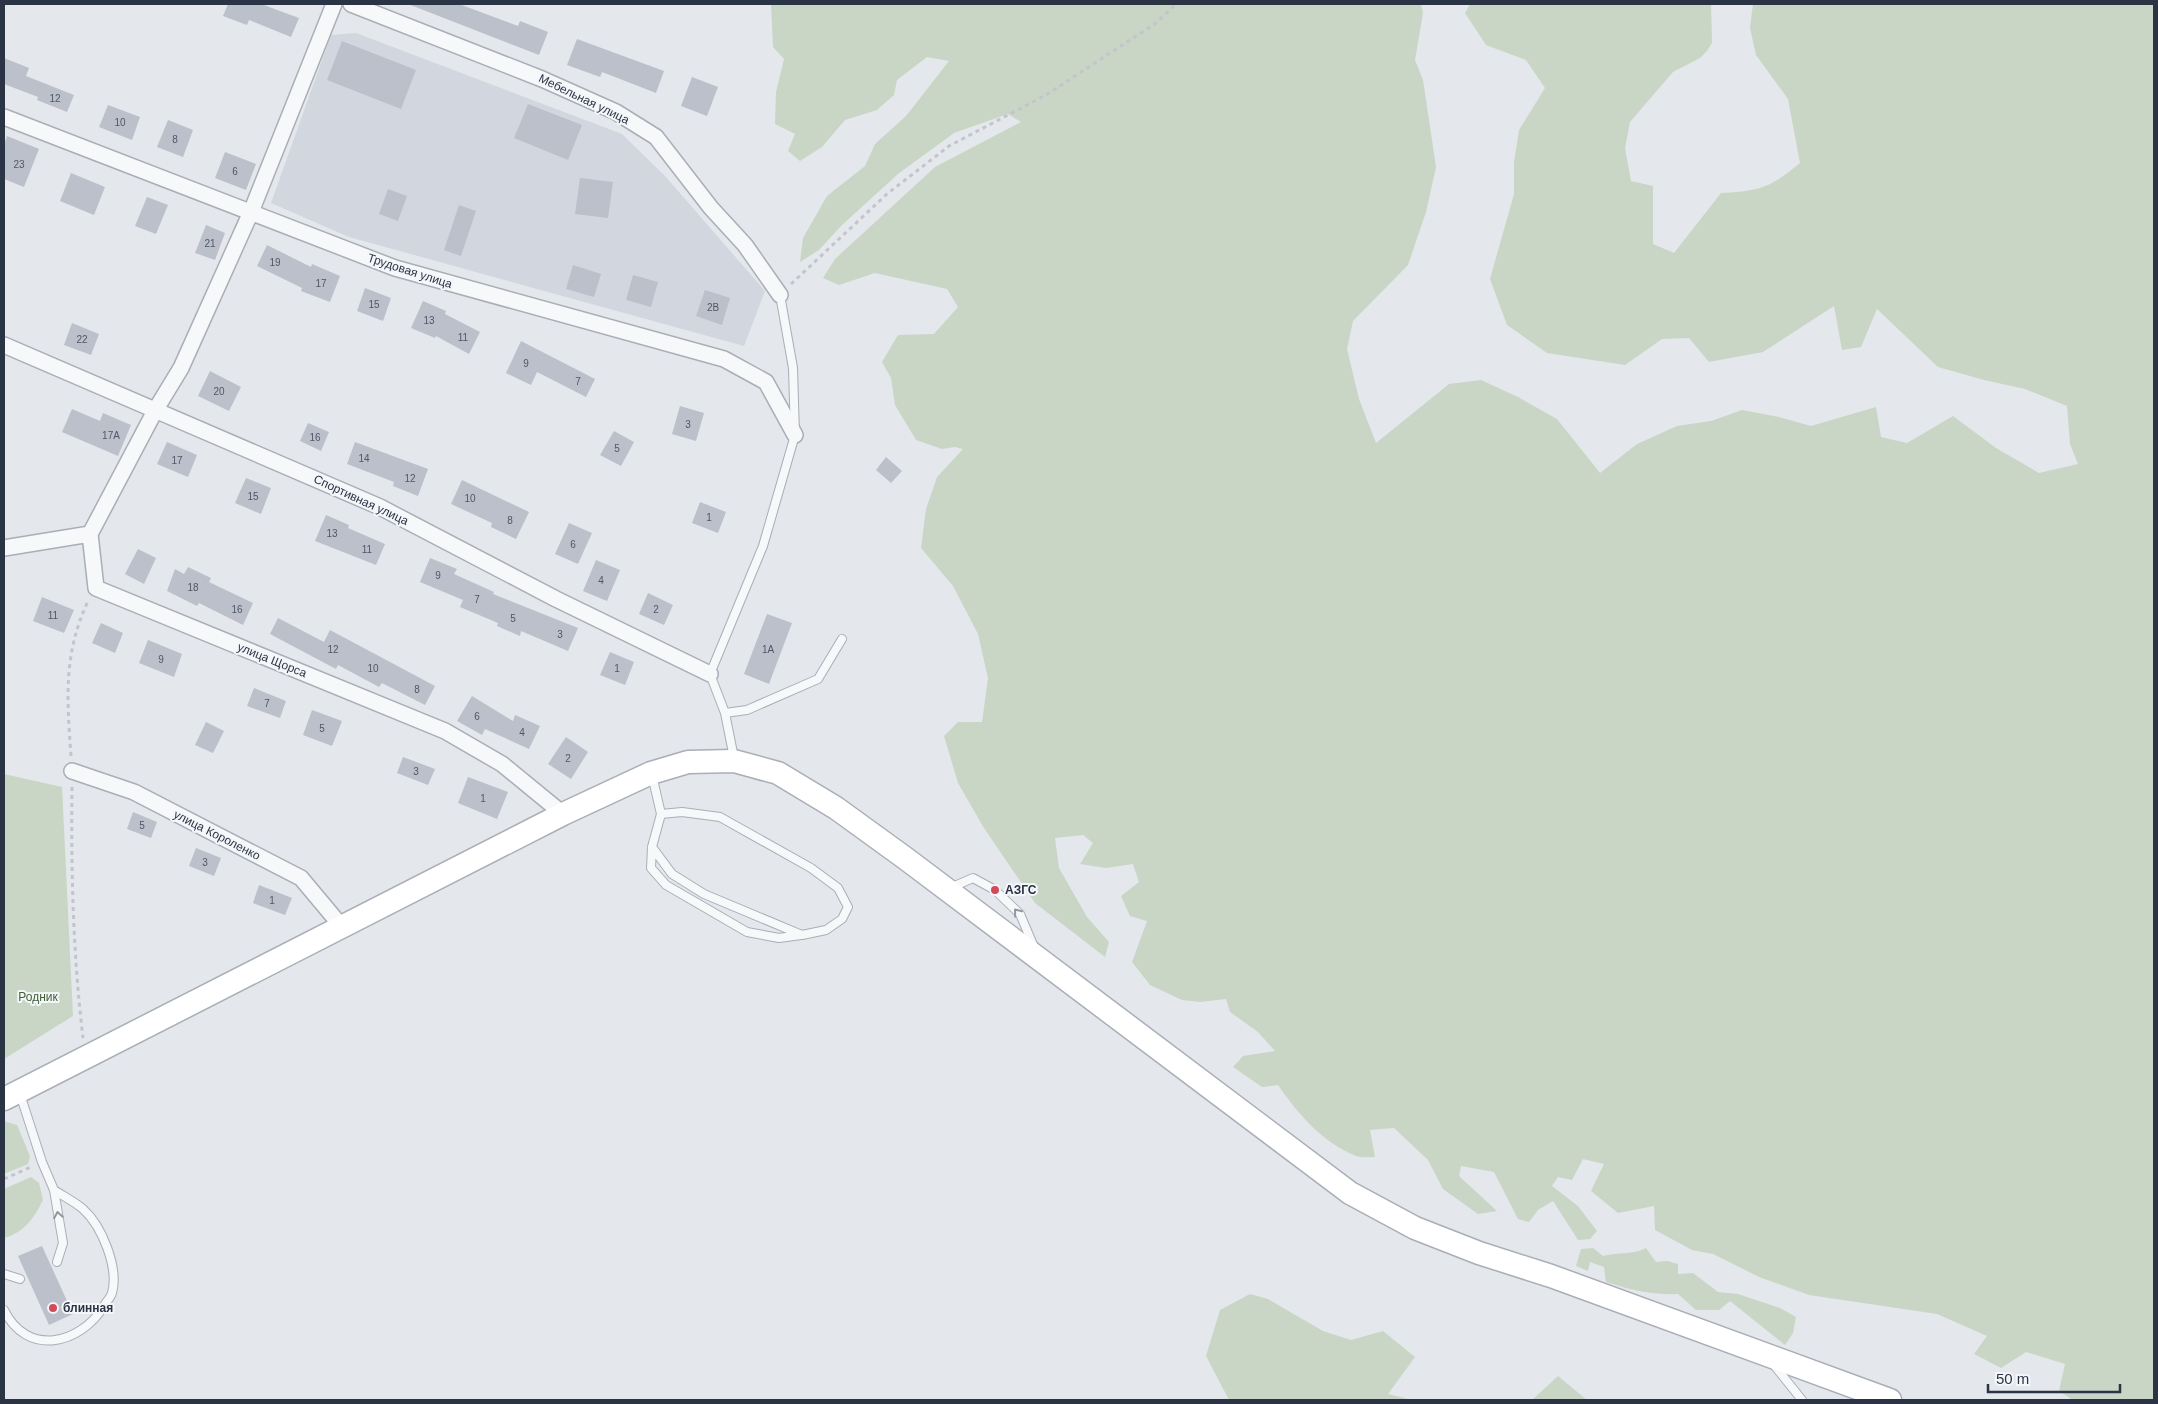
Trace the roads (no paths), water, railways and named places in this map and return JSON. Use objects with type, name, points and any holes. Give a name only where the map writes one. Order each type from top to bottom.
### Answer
[{"type":"main road","points":[[12,1095],[563,814],[651,773],[688,762],[734,761],[778,774],[836,808],[1037,956],[1350,1193],[1415,1228],[1479,1253],[1552,1276],[1760,1351],[1874,1398]]},
{"type":"street","points":[[4,548],[90,534],[156,409],[181,368],[252,212],[334,4]]},
{"type":"street","name":"Мебельная улица","points":[[351,4],[542,78],[616,112],[656,137],[711,208],[745,245],[780,295]]},
{"type":"street","name":"Трудовая улица","points":[[4,117],[395,268],[724,359],[766,382],[795,435]]},
{"type":"street","name":"Спортивная улица","points":[[4,345],[380,507],[556,599],[710,674]]},
{"type":"street","name":"улица Щорса","points":[[90,534],[96,588],[445,731],[502,764],[563,814]]},
{"type":"street","name":"улица Короленко","points":[[72,771],[134,792],[302,878],[342,927]]},
{"type":"lane","points":[[734,761],[725,713],[710,674],[763,546],[795,435],[793,368],[780,295]]},
{"type":"lane","points":[[725,713],[747,710],[818,679],[842,639]]},
{"type":"lane","points":[[651,773],[661,814],[652,847],[651,868],[666,885],[746,932],[779,938],[802,935],[826,930],[842,919],[848,907],[838,888],[811,868],[720,817],[682,812],[661,814]]},
{"type":"lane","points":[[652,847],[672,874],[704,894],[802,935]]},
{"type":"lane","points":[[12,1095],[54,1190],[63,1243],[57,1262]]},
{"type":"lane","points":[[4,1310],[10,1324],[31,1339],[49,1342],[74,1334],[96,1318],[112,1293],[112,1262],[99,1228],[83,1208],[54,1190]]},
{"type":"lane","points":[[4,1274],[20,1279]]},
{"type":"lane","points":[[1760,1351],[1782,1374],[1802,1400]]},
{"type":"place","name":"АЗГС","points":[[995,890]]},
{"type":"place","name":"блинная","points":[[53,1308]]},
{"type":"park label","name":"Родник","points":[[38,997]]}]
